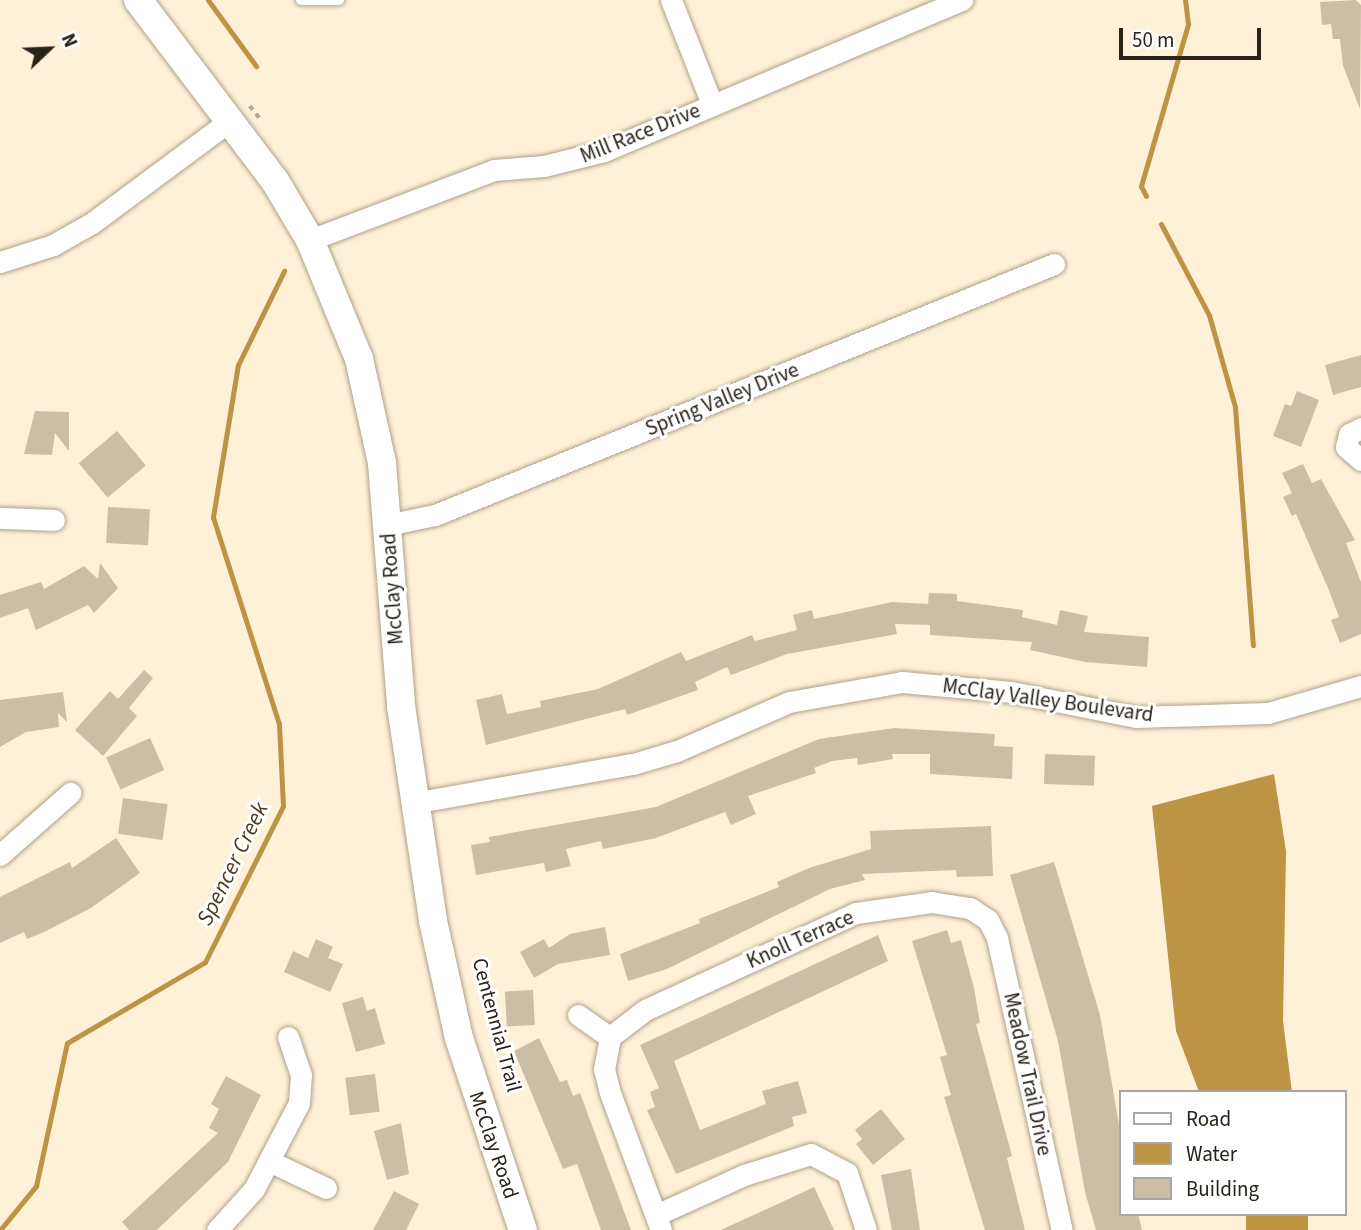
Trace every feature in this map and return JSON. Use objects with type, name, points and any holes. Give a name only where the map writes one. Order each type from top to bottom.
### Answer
[{"type":"main road","name":"McClay Road","points":[[140,1],[232,118],[310,240],[359,359],[382,463],[413,803],[459,1038],[523,1230]]},
{"type":"street","points":[[671,0],[712,104]]},
{"type":"street","name":"Mill Race Drive","points":[[310,240],[494,170],[581,159],[936,5],[962,0]]},
{"type":"street","points":[[0,262],[53,245],[92,223],[232,118]]},
{"type":"street","name":"Spring Valley Drive","points":[[387,525],[435,515],[1054,264]]},
{"type":"street","points":[[1361,428],[1349,434],[1346,447],[1361,460]]},
{"type":"street","points":[[0,518],[54,520]]},
{"type":"street","name":"McClay Valley Boulevard","points":[[413,803],[633,764],[677,751],[789,702],[902,682],[1011,692],[1136,717],[1268,713],[1361,686]]},
{"type":"street","points":[[0,855],[70,793]]},
{"type":"street","name":"Knoll Terrace","points":[[616,1031],[856,913],[952,903],[988,920]]},
{"type":"street","name":"Meadow Trail Drive","points":[[988,920],[1002,958],[1062,1230]]},
{"type":"street","points":[[578,1015],[616,1031],[604,1069],[610,1093],[659,1223],[744,1175],[811,1154],[846,1173],[866,1230]]},
{"type":"street","points":[[217,1230],[254,1189],[299,1103],[301,1075],[288,1037]]},
{"type":"street","points":[[269,1161],[326,1188]]},
{"type":"lane","points":[[301,0],[339,0]]},
{"type":"water","points":[[1274,774],[1286,851],[1283,1021],[1292,1090],[1198,1090],[1176,1031],[1152,806]]},
{"type":"water","points":[[1246,1216],[1308,1216],[1308,1230],[1246,1230]]},
{"type":"building","points":[[1356,0],[1361,5],[1360,109],[1343,66],[1340,39],[1333,39],[1331,24],[1322,25],[1320,2]]},
{"type":"building","points":[[1361,355],[1361,387],[1333,395],[1325,365]]},
{"type":"building","points":[[1297,391],[1319,400],[1301,447],[1273,436],[1285,404],[1291,406]]},
{"type":"building","points":[[35,411],[69,412],[69,451],[55,433],[52,455],[24,454]]},
{"type":"building","points":[[117,431],[146,465],[108,498],[79,463]]},
{"type":"building","points":[[1303,464],[1312,483],[1321,479],[1355,540],[1346,543],[1361,582],[1361,634],[1340,643],[1331,620],[1339,617],[1330,593],[1296,514],[1292,516],[1283,497],[1292,493],[1282,473]]},
{"type":"building","points":[[108,507],[150,509],[148,545],[106,543]]},
{"type":"building","points":[[100,563],[118,588],[94,613],[88,605],[36,630],[28,608],[0,618],[0,595],[41,582],[44,589],[84,566],[98,579]]},
{"type":"building","points":[[929,593],[957,594],[957,601],[1023,610],[1022,617],[1057,625],[1060,610],[1088,616],[1084,632],[1149,637],[1147,667],[1085,662],[1030,650],[1032,642],[930,635],[930,625],[895,624],[897,634],[787,654],[731,675],[727,667],[695,682],[698,690],[627,715],[625,709],[486,745],[476,700],[502,694],[507,714],[541,707],[540,701],[598,689],[681,652],[686,661],[752,635],[755,641],[797,630],[793,615],[812,610],[814,619],[892,602],[928,604]]},
{"type":"building","points":[[144,670],[153,678],[129,708],[137,716],[103,756],[75,730],[110,691],[118,699]]},
{"type":"building","points":[[63,692],[67,722],[58,713],[59,727],[26,732],[0,747],[0,700]]},
{"type":"building","points":[[894,728],[995,734],[994,746],[1013,747],[1012,779],[930,774],[930,754],[892,754],[893,759],[858,765],[857,758],[832,761],[814,768],[816,773],[748,796],[756,814],[731,825],[725,812],[656,838],[603,849],[601,841],[566,849],[571,866],[546,872],[544,863],[476,875],[471,845],[490,842],[489,837],[656,807],[819,739]]},
{"type":"building","points":[[150,738],[164,770],[120,789],[106,758]]},
{"type":"building","points":[[1045,754],[1095,756],[1094,786],[1044,784]]},
{"type":"building","points":[[123,798],[168,804],[163,840],[118,834]]},
{"type":"building","points":[[991,826],[993,876],[957,877],[956,870],[862,874],[865,880],[830,889],[667,969],[628,981],[620,954],[700,923],[699,919],[779,887],[777,882],[809,868],[871,849],[870,831]]},
{"type":"building","points":[[116,838],[140,873],[91,908],[44,932],[27,939],[24,932],[0,943],[0,897],[70,862],[72,868]]},
{"type":"building","points":[[1054,862],[1100,1015],[1120,1130],[1120,1216],[1138,1216],[1142,1230],[1096,1230],[1085,1192],[1058,1041],[1010,875]]},
{"type":"building","points":[[605,927],[610,955],[558,964],[534,978],[520,952],[544,939],[549,948],[570,934]]},
{"type":"building","points":[[947,930],[951,943],[961,940],[974,988],[980,1023],[976,1024],[1012,1156],[1007,1158],[1025,1230],[985,1230],[944,1097],[951,1095],[940,1057],[947,1055],[912,941]]},
{"type":"building","points":[[878,935],[888,961],[674,1061],[700,1130],[766,1104],[762,1091],[798,1081],[807,1113],[792,1117],[794,1126],[676,1174],[647,1110],[655,1107],[650,1092],[659,1088],[640,1045]]},
{"type":"building","points":[[316,939],[333,947],[328,958],[343,964],[330,992],[284,972],[293,951],[308,958]]},
{"type":"building","points":[[533,990],[535,1025],[507,1026],[505,991]]},
{"type":"building","points":[[363,997],[367,1011],[375,1008],[385,1044],[356,1052],[342,1003]]},
{"type":"building","points":[[539,1038],[560,1082],[567,1080],[573,1096],[580,1093],[631,1230],[601,1230],[577,1164],[563,1169],[514,1051]]},
{"type":"building","points":[[375,1074],[380,1112],[350,1115],[345,1078]]},
{"type":"building","points":[[226,1076],[261,1095],[228,1162],[157,1230],[129,1230],[122,1222],[218,1133],[209,1128],[219,1109],[211,1104]]},
{"type":"building","points":[[881,1109],[905,1139],[873,1165],[856,1144],[862,1139],[855,1130]]},
{"type":"building","points":[[401,1123],[409,1174],[387,1180],[374,1131]]},
{"type":"building","points":[[911,1169],[920,1230],[892,1230],[881,1175]]},
{"type":"building","points":[[814,1187],[834,1230],[721,1230],[782,1202]]},
{"type":"building","points":[[394,1191],[419,1204],[406,1230],[373,1230]]},
{"type":"waterway","name":"Spencer Creek","points":[[208,0],[256,66]]},
{"type":"waterway","points":[[1146,196],[1141,186],[1188,24],[1185,0]]},
{"type":"waterway","points":[[1161,224],[1209,315],[1235,407],[1253,645]]},
{"type":"waterway","name":"Spencer Creek","points":[[0,1230],[36,1186],[67,1043],[205,962],[283,806],[279,724],[213,517],[238,365],[284,271]]}]
